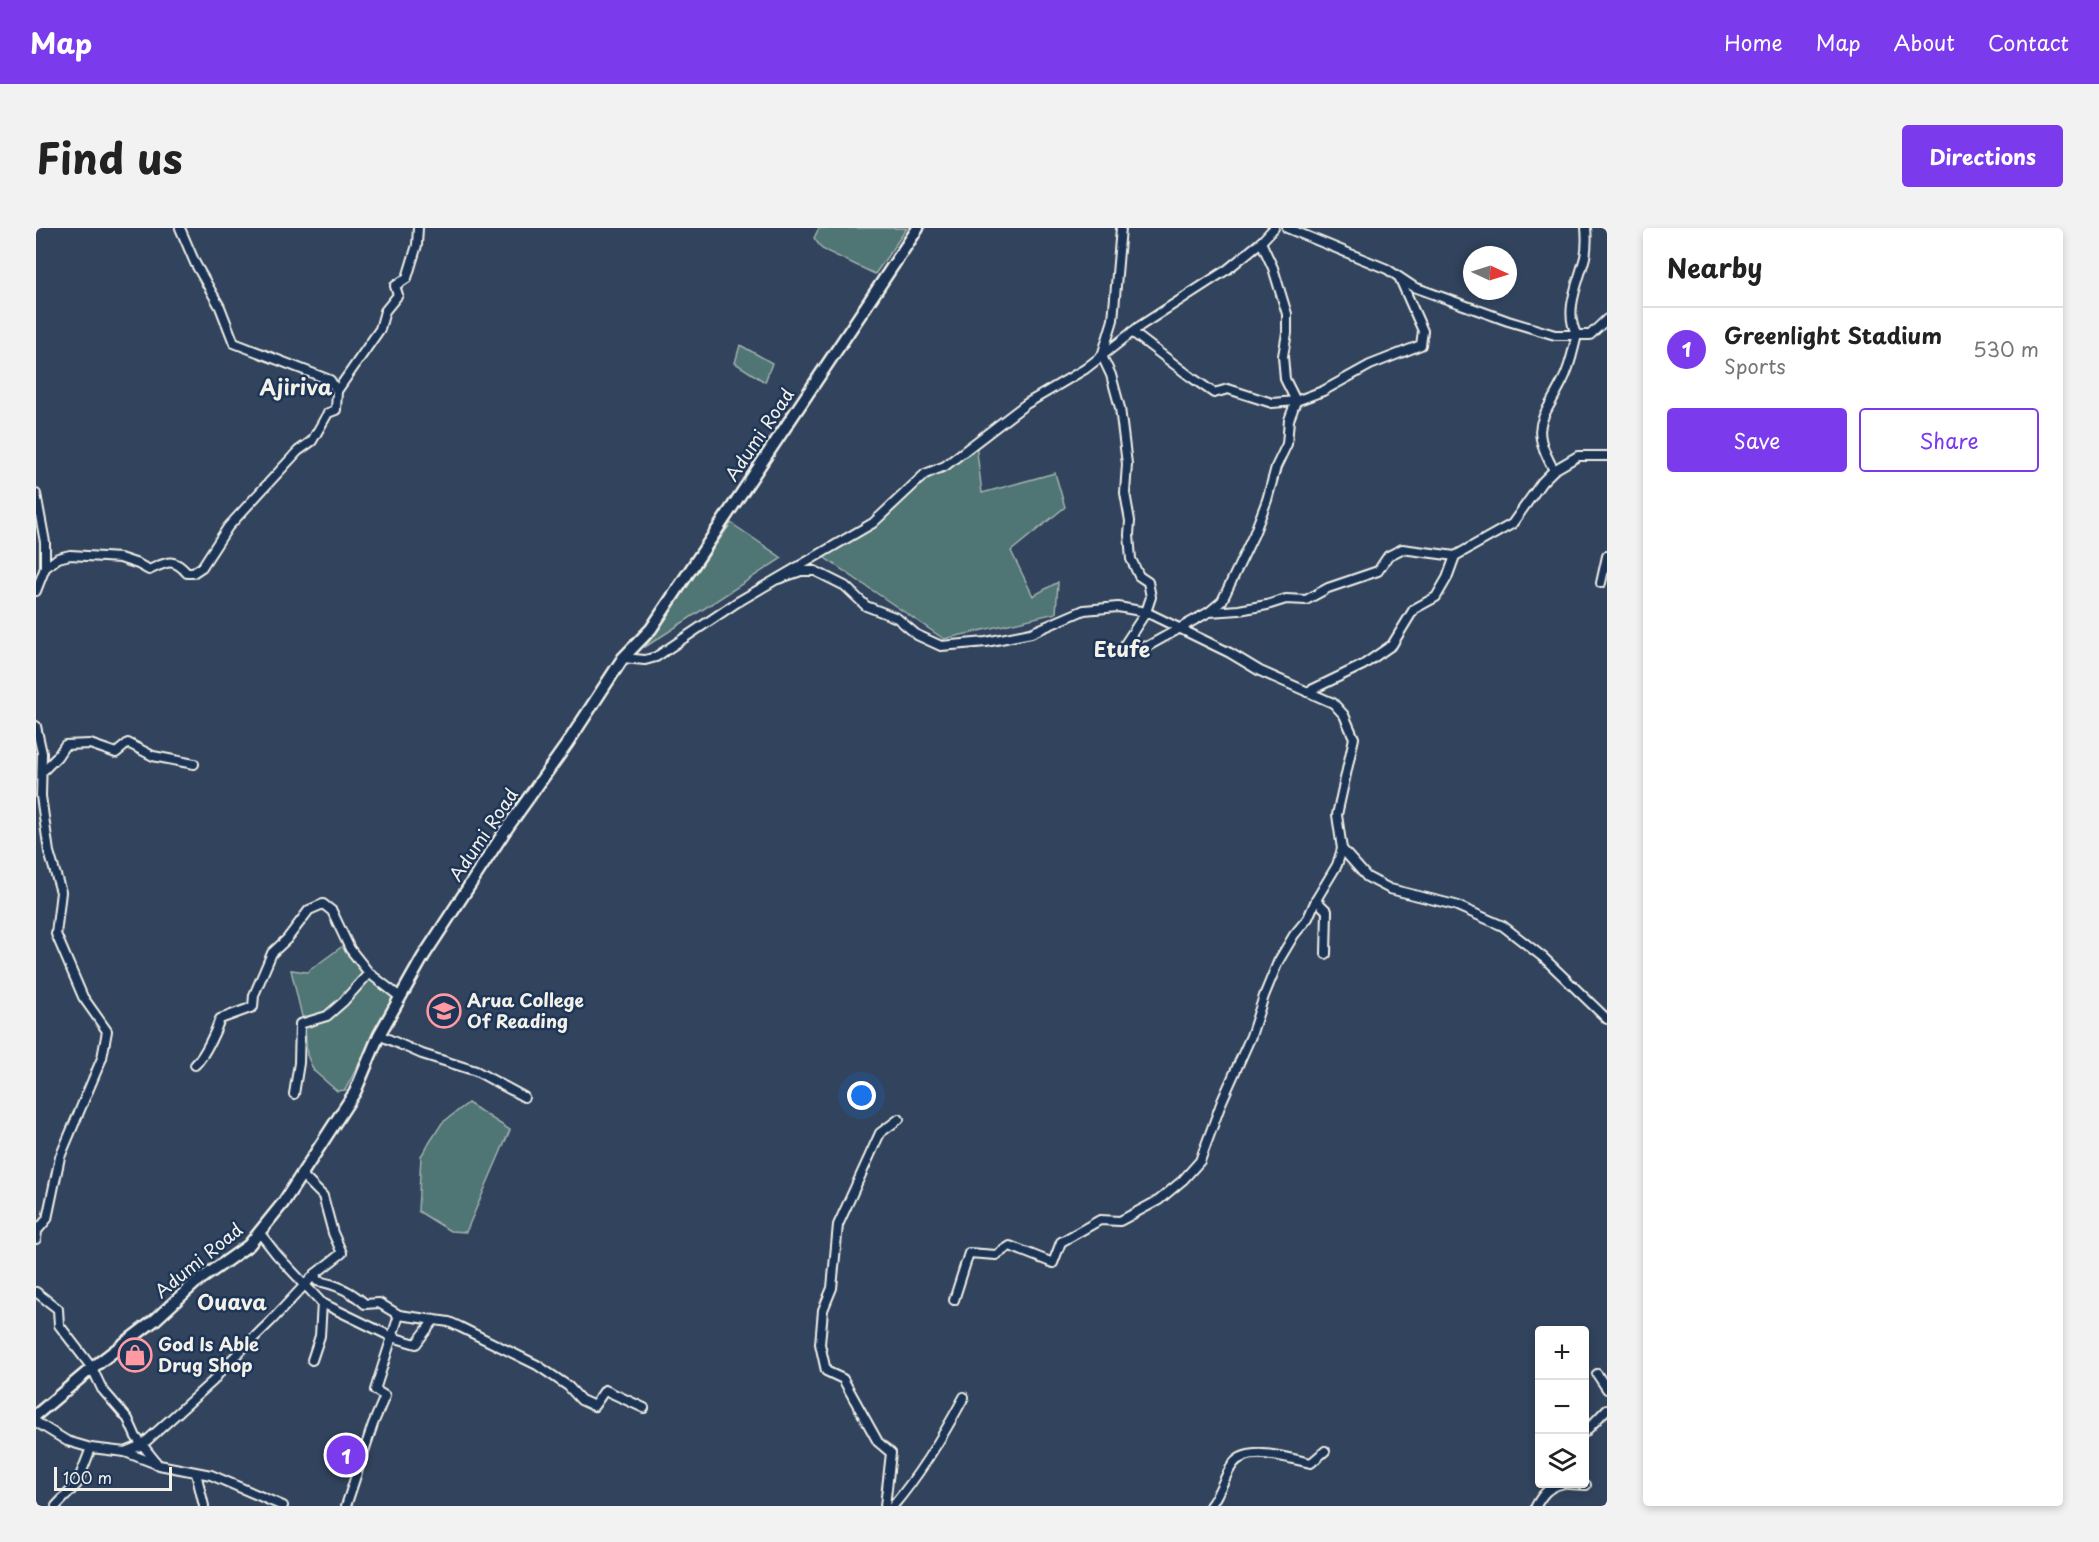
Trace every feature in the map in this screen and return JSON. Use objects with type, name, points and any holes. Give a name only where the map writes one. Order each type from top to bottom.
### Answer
[{"type":"main road","name":"Adumi Road","points":[[36,1415],[92,1368],[129,1342],[194,1284],[249,1245],[283,1203],[355,1092],[379,1035],[423,957],[505,831],[573,735],[623,658],[651,629],[918,228]]},
{"type":"street","points":[[180,228],[195,263],[220,307],[234,343],[330,380],[337,391]]},
{"type":"street","points":[[45,568],[58,558],[70,555],[120,558],[149,570],[168,562],[174,562],[187,573],[193,573],[202,567],[228,527],[297,451],[312,441],[328,412],[336,410],[337,391],[380,329],[385,311],[398,295],[395,286],[407,278],[417,245],[418,228]]},
{"type":"street","points":[[1121,228],[1113,320],[1102,356],[1111,375],[1120,408],[1128,464],[1125,493],[1130,521],[1131,559],[1139,576],[1148,582],[1151,597],[1146,612],[1125,644],[1127,649],[1148,645],[1209,612],[1222,601],[1254,534],[1267,501],[1276,467],[1287,444],[1289,420],[1296,401],[1285,379],[1283,356],[1287,333],[1287,314],[1274,268],[1261,242]]},
{"type":"street","points":[[623,658],[645,660],[656,657],[736,603],[873,523],[925,474],[945,466],[1026,404],[1085,369],[1132,332],[1228,269],[1261,242],[1274,228]]},
{"type":"street","points":[[1287,228],[1387,269],[1414,287],[1508,321],[1555,335],[1590,335],[1607,319]]},
{"type":"street","points":[[1577,335],[1571,326],[1572,310],[1574,294],[1585,256],[1586,228]]},
{"type":"street","points":[[1132,332],[1214,393],[1228,389],[1272,403],[1296,401],[1323,391],[1370,365],[1421,345],[1422,331],[1400,279]]},
{"type":"street","points":[[1554,470],[1543,450],[1539,432],[1543,416],[1564,379],[1577,335]]},
{"type":"street","points":[[1209,612],[1239,610],[1286,599],[1306,600],[1328,588],[1378,571],[1388,556],[1402,549],[1455,556],[1512,524],[1554,470],[1578,456],[1607,456]]},
{"type":"street","points":[[36,494],[45,542],[45,568],[36,591]]},
{"type":"street","points":[[1307,692],[1363,665],[1392,645],[1414,609],[1436,597],[1448,578],[1455,556]]},
{"type":"street","points":[[1600,583],[1607,556]]},
{"type":"street","points":[[778,579],[801,571],[815,571],[845,586],[866,606],[897,618],[917,635],[941,646],[986,642],[1031,633],[1084,610],[1118,607],[1146,612],[1230,653],[1260,671],[1333,704],[1344,715],[1354,738],[1337,815],[1342,849],[1337,865],[1308,918],[1294,934],[1278,962],[1251,1036],[1222,1101],[1200,1161],[1159,1200],[1120,1221],[1100,1220],[1061,1242],[1053,1263],[1010,1246],[996,1255],[969,1253],[954,1300]]},
{"type":"street","points":[[36,726],[42,753],[41,796],[49,852],[61,892],[56,934],[83,997],[107,1030],[102,1058],[60,1157],[47,1219],[38,1231],[36,1239]]},
{"type":"street","points":[[42,772],[65,745],[90,744],[116,753],[128,743],[153,756],[194,764]]},
{"type":"street","points":[[1342,849],[1367,877],[1390,890],[1455,905],[1503,926],[1544,958],[1607,1019]]},
{"type":"street","points":[[1316,900],[1327,911],[1326,954]]},
{"type":"street","points":[[195,1065],[200,1060],[220,1019],[253,1007],[254,995],[272,953],[287,939],[309,910],[323,904],[332,911],[350,949],[369,973],[384,982],[400,997]]},
{"type":"street","points":[[294,1094],[299,1063],[300,1024],[327,1016],[369,973]]},
{"type":"street","points":[[379,1035],[422,1054],[476,1071],[524,1097]]},
{"type":"street","points":[[885,1506],[891,1453],[878,1442],[843,1379],[826,1371],[820,1344],[823,1310],[832,1288],[838,1225],[880,1133],[899,1119]]},
{"type":"street","points":[[125,1452],[142,1445],[213,1380],[272,1322],[315,1274],[342,1253],[333,1233],[323,1196],[302,1174]]},
{"type":"street","points":[[259,1232],[322,1303],[392,1337],[416,1344],[434,1320]]},
{"type":"street","points":[[315,1274],[317,1281],[333,1284],[355,1294],[365,1304],[380,1303],[399,1315],[449,1322],[460,1327],[537,1365],[568,1386],[581,1400],[594,1406],[605,1390],[644,1408]]},
{"type":"street","points":[[36,1292],[58,1309],[59,1325],[92,1368],[102,1389],[129,1419],[142,1445],[159,1466]]},
{"type":"street","points":[[312,1360],[320,1336],[322,1303]]},
{"type":"street","points":[[346,1506],[385,1396],[375,1390],[399,1315]]},
{"type":"street","points":[[1597,1374],[1607,1389]]},
{"type":"street","points":[[893,1506],[910,1486],[964,1398]]},
{"type":"street","points":[[1589,1428],[1607,1409]]},
{"type":"street","points":[[36,1422],[67,1441],[91,1448],[125,1452],[159,1466],[211,1475],[283,1506]]},
{"type":"street","points":[[56,1506],[77,1484],[91,1448]]},
{"type":"street","points":[[1210,1506],[1219,1495],[1234,1462],[1250,1454],[1271,1454],[1311,1463],[1324,1451]]},
{"type":"street","points":[[196,1473],[204,1506]]},
{"type":"street","points":[[1536,1506],[1544,1492],[1550,1488]]},
{"type":"green space","points":[[819,228],[907,228],[875,274],[822,249],[814,238]]},
{"type":"green space","points":[[740,345],[772,363],[765,382],[735,363]]},
{"type":"green space","points":[[976,444],[982,493],[1055,473],[1065,507],[1011,551],[1033,596],[1058,582],[1056,613],[944,639],[822,556]]},
{"type":"green space","points":[[731,523],[782,558],[645,647]]},
{"type":"green space","points":[[344,945],[352,948],[361,969],[387,982],[394,998],[345,1090],[337,1091],[314,1071],[307,1055],[305,1029],[291,970],[307,972]]},
{"type":"green space","points":[[468,1103],[510,1130],[466,1232],[450,1231],[418,1211],[421,1156],[442,1123]]},
{"type":"place","name":"Arua College Of Reading","points":[[444,1011]]},
{"type":"place","name":"God Is Able Drug Shop","points":[[135,1355]]},
{"type":"place","name":"Greenlight Stadium","points":[[346,1455]]},
{"type":"district","name":"Ajiriva","points":[[296,388]]},
{"type":"district","name":"Etufe","points":[[1122,650]]},
{"type":"district","name":"Ouava","points":[[232,1303]]}]
